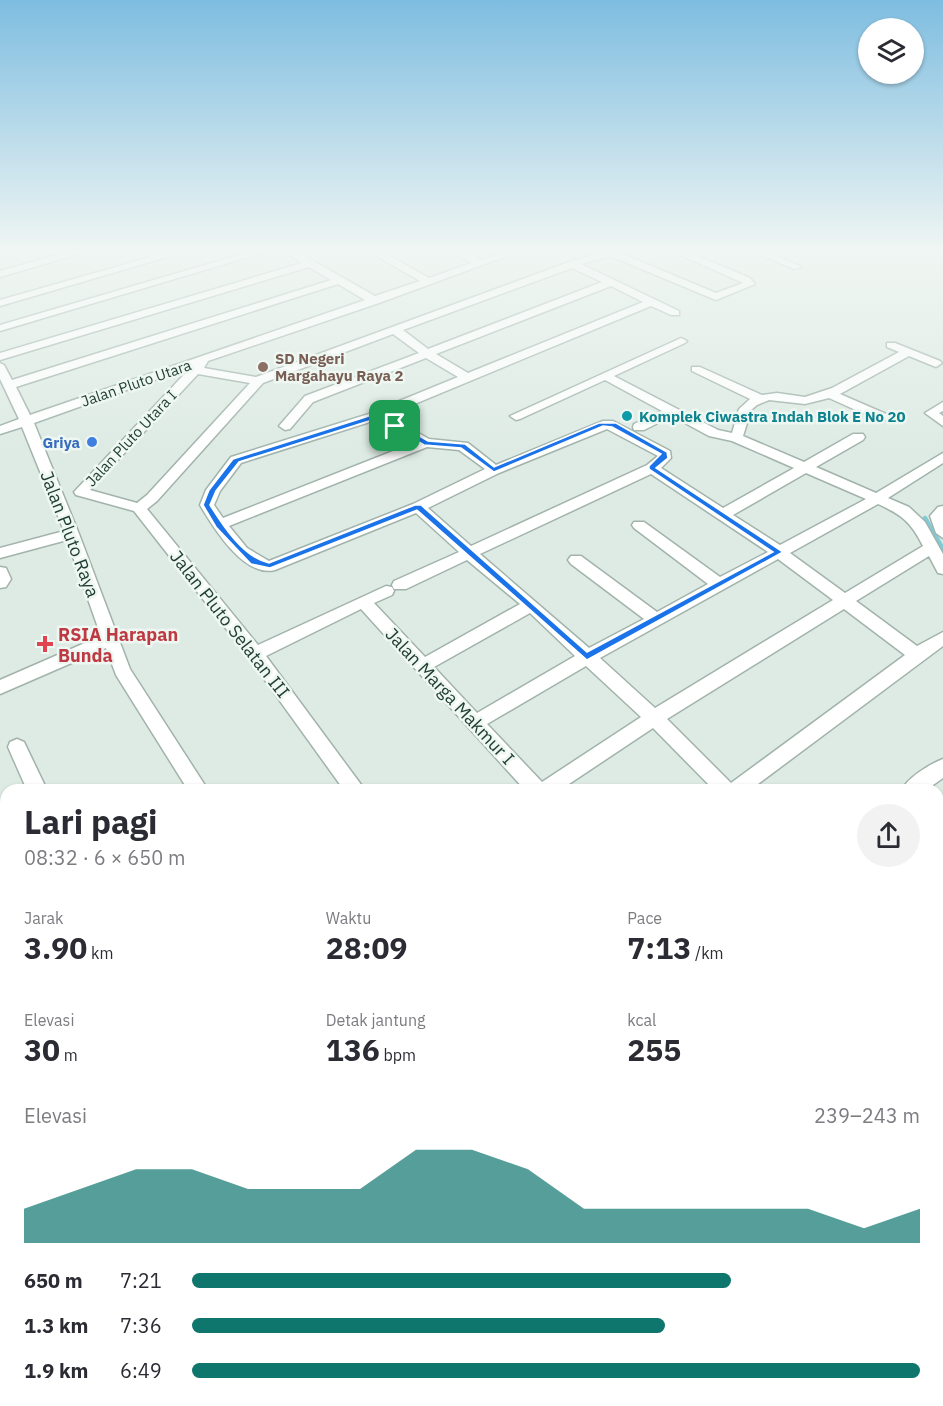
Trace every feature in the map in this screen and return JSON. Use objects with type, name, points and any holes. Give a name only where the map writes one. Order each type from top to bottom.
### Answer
[{"type":"street","points":[[0,328],[42,316]]},
{"type":"street","points":[[0,357],[138,316]]},
{"type":"street","points":[[9,385],[228,316]]},
{"type":"street","name":"Jalan Pluto Utara","points":[[0,430],[332,316]]},
{"type":"street","points":[[56,500],[82,490],[139,508],[152,498],[258,381],[434,316]]},
{"type":"street","points":[[285,426],[308,400],[526,316]]},
{"type":"street","points":[[396,407],[617,316]]},
{"type":"street","points":[[395,330],[466,377]]},
{"type":"street","points":[[516,416],[681,341]]},
{"type":"street","points":[[891,345],[936,363]]},
{"type":"street","points":[[716,445],[733,438],[743,411],[751,402],[784,396],[808,400],[829,394],[908,352]]},
{"type":"street","name":"Jalan Pluto Utara I","points":[[82,490],[207,358]]},
{"type":"street","name":"Jalan Pluto Raya","points":[[0,367],[27,422],[56,500],[72,534],[109,640],[122,670],[194,784]]},
{"type":"street","points":[[696,369],[761,399]]},
{"type":"street","points":[[195,370],[258,381]]},
{"type":"street","points":[[606,376],[714,433],[733,438],[904,510],[915,518],[943,569]]},
{"type":"street","points":[[829,394],[882,417]]},
{"type":"street","points":[[943,406],[931,413],[943,422]]},
{"type":"street","points":[[639,427],[671,411]]},
{"type":"street","points":[[255,654],[652,468],[664,458],[665,454],[608,423],[494,470],[418,507],[270,566],[254,562],[219,525],[207,505],[208,498],[236,460],[372,417],[386,420],[426,443],[463,446],[494,470]]},
{"type":"street","points":[[724,514],[858,437]]},
{"type":"street","points":[[219,525],[426,443]]},
{"type":"street","points":[[474,723],[587,657],[878,498],[943,458]]},
{"type":"street","points":[[652,468],[779,552],[917,655]]},
{"type":"street","points":[[418,507],[654,718],[720,784]]},
{"type":"street","name":"Jalan Pluto Selatan III","points":[[139,508],[255,654],[351,784]]},
{"type":"street","points":[[943,510],[937,516],[943,533]]},
{"type":"street","points":[[639,525],[720,585]]},
{"type":"street","points":[[0,553],[72,534]]},
{"type":"street","points":[[554,784],[654,718],[932,548]]},
{"type":"street","points":[[576,560],[657,620]]},
{"type":"street","points":[[0,572],[3,579],[0,584]]},
{"type":"street","name":"Jalan Marga Makmur I","points":[[363,602],[531,784]]},
{"type":"street","points":[[422,666],[531,606]]},
{"type":"street","points":[[744,784],[943,638]]},
{"type":"street","points":[[0,687],[109,640]]},
{"type":"street","points":[[17,747],[34,784]]},
{"type":"street","points":[[920,784],[943,767]]},
{"type":"waterway","points":[[925,518],[943,549]]},
{"type":"place","name":"SD Negeri Margahayu Raya 2","points":[[263,367]]},
{"type":"place","name":"Komplek Ciwastra Indah Blok E No 20","points":[[627,416]]},
{"type":"place","name":"Griya","points":[[92,442]]},
{"type":"place","name":"RSIA Harapan Bunda","points":[[45,644]]},
{"type":"route","points":[[372,417],[386,420],[395,426],[426,443],[463,446],[494,470],[608,423],[665,454],[664,458],[652,468],[779,552],[587,657],[418,507],[270,566],[254,562],[219,525],[207,505],[213,490],[236,460],[372,417]]}]
